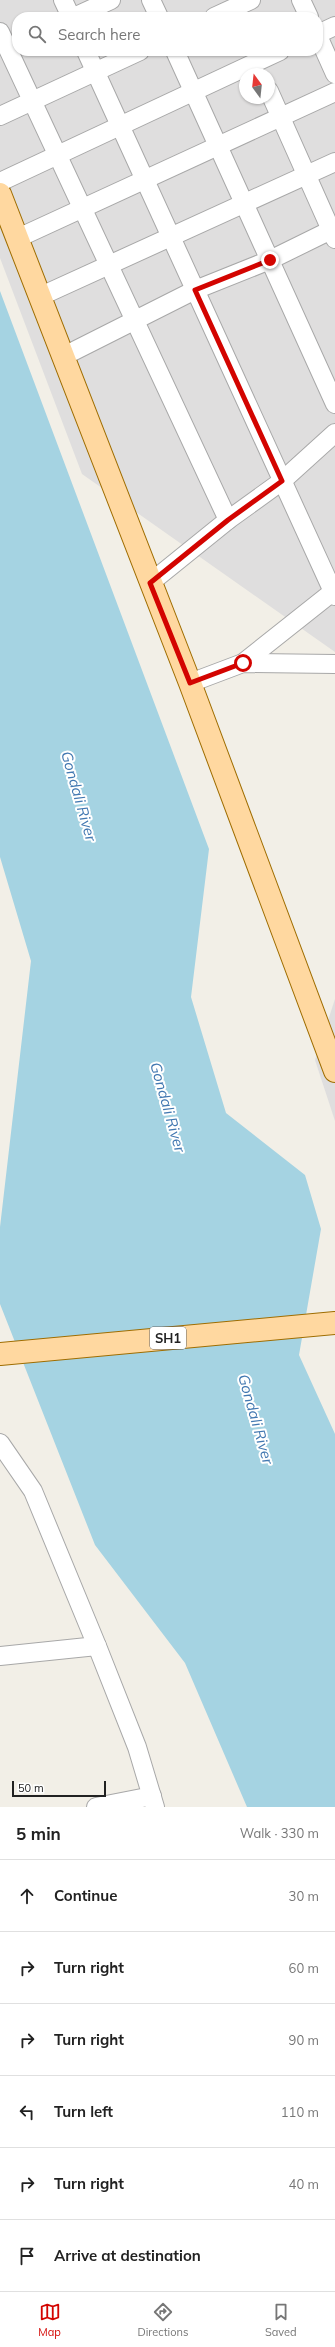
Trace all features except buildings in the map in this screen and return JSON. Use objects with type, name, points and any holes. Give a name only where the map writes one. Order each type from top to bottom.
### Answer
[{"type":"main road","points":[[0,194],[41,296],[150,583],[190,683],[335,1071]]},
{"type":"main road","name":"SH1","points":[[0,1354],[335,1323]]},
{"type":"street","points":[[63,0],[69,12]]},
{"type":"street","points":[[83,12],[111,0]]},
{"type":"street","points":[[151,0],[157,12]]},
{"type":"street","points":[[231,9],[251,0]]},
{"type":"street","points":[[301,0],[307,12]]},
{"type":"street","points":[[323,32],[335,26]]},
{"type":"street","points":[[6,44],[133,320],[228,520]]},
{"type":"street","points":[[323,46],[335,74]]},
{"type":"street","points":[[88,56],[146,179],[195,290],[334,593],[243,663],[190,683]]},
{"type":"street","points":[[0,116],[130,56]]},
{"type":"street","points":[[177,56],[335,404]]},
{"type":"street","points":[[0,182],[269,56]]},
{"type":"street","points":[[18,238],[219,147],[335,92]]},
{"type":"street","points":[[64,356],[195,290],[334,233],[275,104]]},
{"type":"street","points":[[41,296],[335,162]]},
{"type":"street","points":[[150,583],[228,520],[282,481],[335,433]]},
{"type":"street","points":[[243,663],[335,664]]},
{"type":"street","points":[[0,1443],[33,1491],[137,1747],[153,1801],[96,1807]]},
{"type":"street","points":[[0,1656],[97,1646]]},
{"type":"shaded area","points":[[0,0],[335,0],[335,652],[82,474],[0,258]]},
{"type":"shaded area","points":[[335,999],[335,1121],[315,1060]]},
{"type":"water","name":"Gondali River","points":[[0,291],[209,849],[191,997],[226,1113],[305,1175],[321,1229],[299,1355],[335,1434],[335,1807],[247,1807],[185,1663],[95,1545],[0,1304],[0,1227],[31,961],[0,857]]},
{"type":"route","points":[[243,663],[190,683],[150,583],[228,520],[282,481],[195,290],[270,260]]}]
